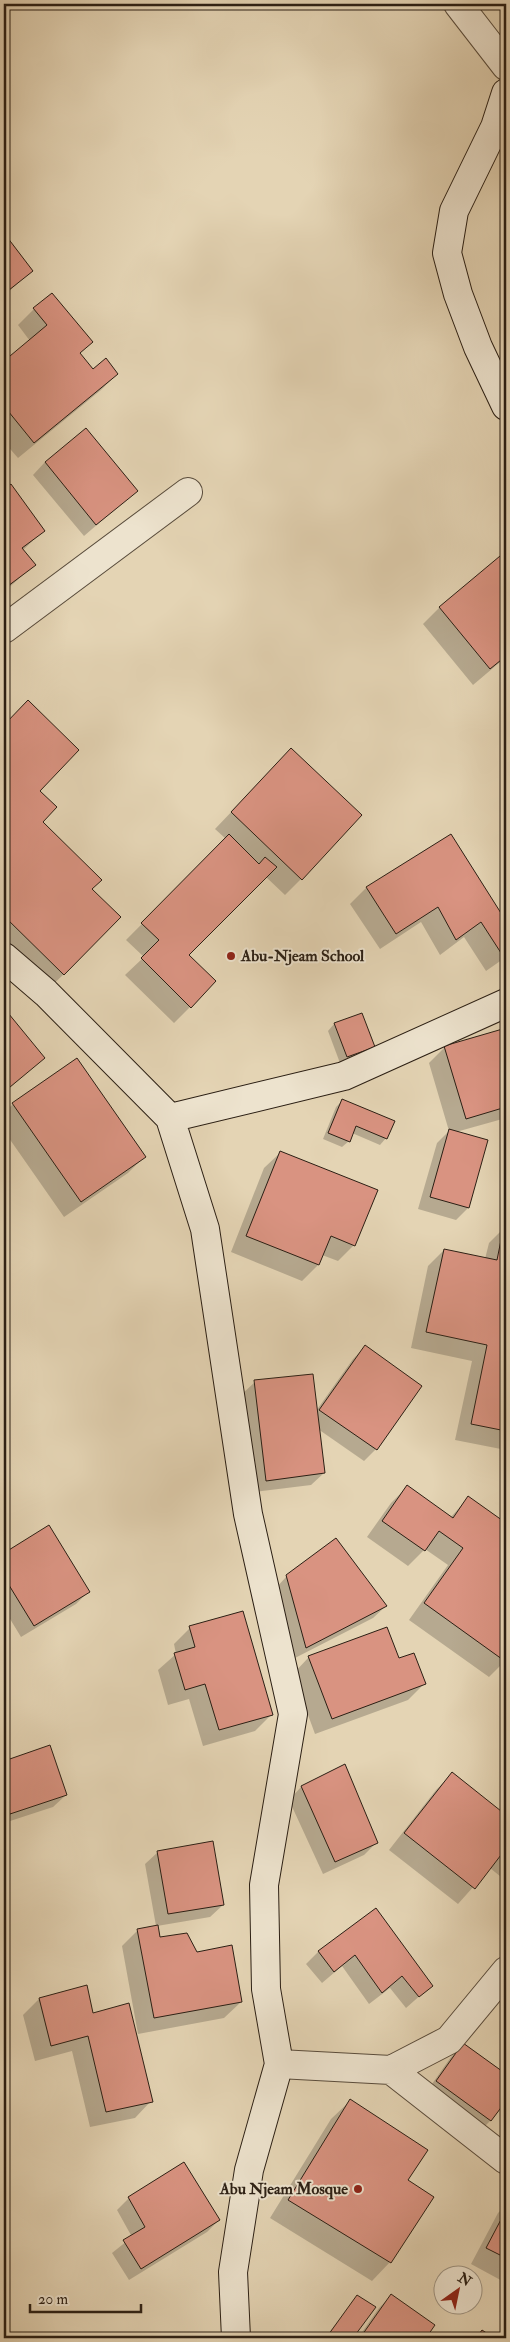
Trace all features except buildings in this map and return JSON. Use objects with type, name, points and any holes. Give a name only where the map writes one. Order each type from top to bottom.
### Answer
[{"type":"street","points":[[458,4],[506,66]]},
{"type":"street","points":[[506,93],[495,127],[454,211],[447,253],[458,294],[478,346],[506,406]]},
{"type":"street","points":[[4,629],[188,492]]},
{"type":"street","points":[[4,957],[46,993],[170,1118],[205,1230],[248,1514],[293,1714],[264,1885],[266,1989],[279,2064],[249,2170],[232,2272],[236,2338]]},
{"type":"street","points":[[170,1118],[344,1076],[506,1003]]},
{"type":"street","points":[[279,2064],[391,2070],[449,2040],[506,1971]]},
{"type":"street","points":[[391,2070],[506,2160]]},
{"type":"place","name":"Abu-Njeam School","points":[[231,956]]},
{"type":"place","name":"Abu Njeam Mosque","points":[[358,2189]]}]
